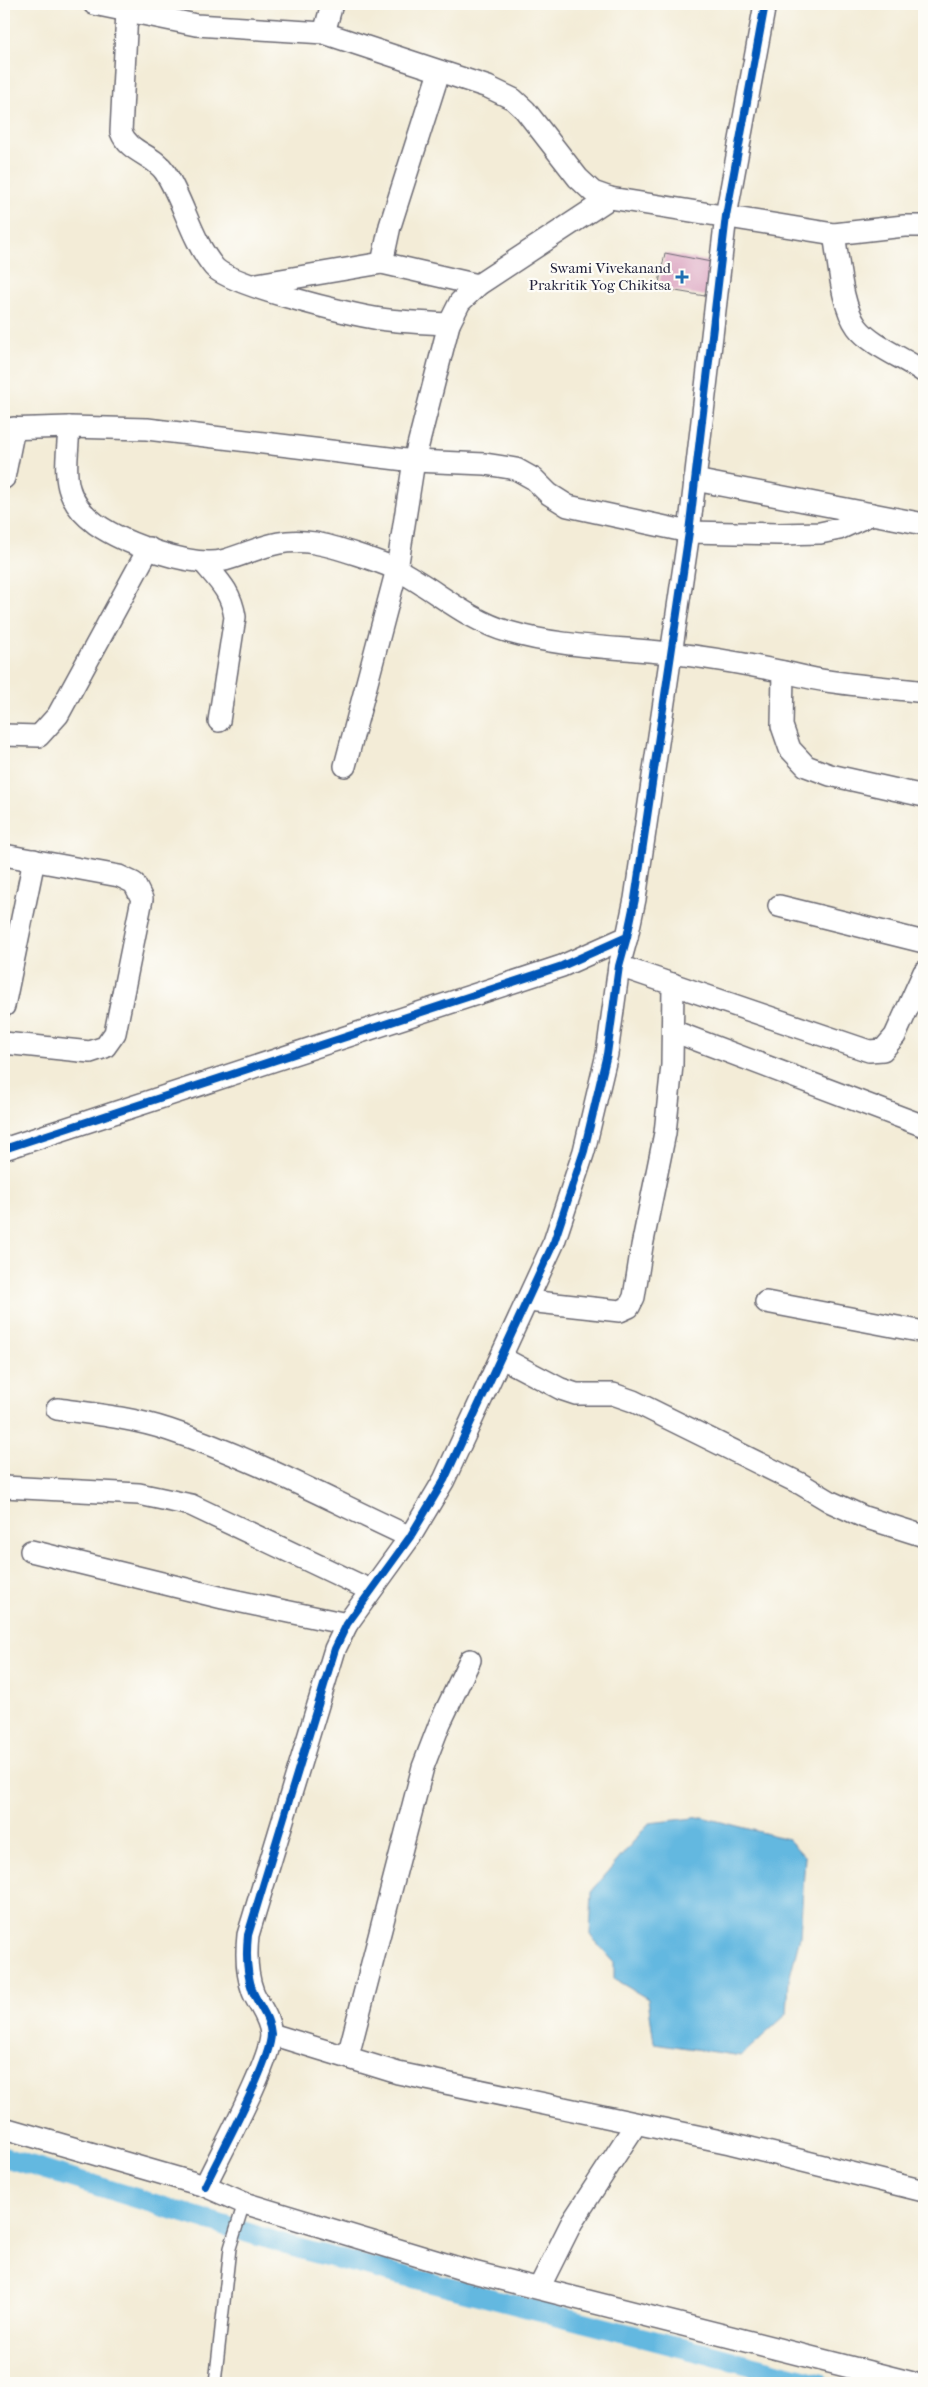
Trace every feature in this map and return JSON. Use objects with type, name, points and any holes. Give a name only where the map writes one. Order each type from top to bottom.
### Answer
[{"type":"street","points":[[94,4],[196,25],[324,33],[488,87],[513,99],[525,110],[578,178],[593,192],[610,198],[834,234],[904,226],[924,226]]},
{"type":"street","points":[[324,33],[332,4]]},
{"type":"street","points":[[205,2186],[270,2044],[271,2034],[268,2022],[253,1992],[248,1971],[246,1954],[248,1935],[335,1649],[347,1624],[410,1537],[444,1480],[528,1302],[554,1242],[584,1151],[607,1054],[619,966],[635,899],[689,532],[726,216],[765,4]]},
{"type":"street","points":[[127,11],[122,132],[125,141],[164,170],[202,249],[215,269],[231,278],[252,285],[365,316],[449,324]]},
{"type":"street","points":[[382,263],[390,226],[439,72]]},
{"type":"street","points":[[345,766],[397,569],[414,461],[449,324],[460,302],[478,285],[610,198]]},
{"type":"street","points":[[834,234],[847,306],[858,327],[870,339],[924,372]]},
{"type":"street","points":[[252,285],[382,263],[478,285]]},
{"type":"street","points":[[4,478],[9,429],[69,427],[147,429],[414,461],[485,464],[516,469],[534,479],[549,494],[568,506],[689,532],[820,533],[839,529],[872,514]]},
{"type":"street","points":[[69,427],[67,485],[76,504],[97,524],[121,537],[183,560],[204,563],[224,560],[267,544],[293,540],[317,544],[397,569],[471,616],[508,632],[553,641],[670,653],[826,681],[924,692]]},
{"type":"street","points":[[695,480],[924,524]]},
{"type":"street","points":[[4,735],[39,736],[58,715],[149,548]]},
{"type":"street","points":[[204,563],[223,585],[232,600],[235,617],[219,721]]},
{"type":"street","points":[[783,672],[782,726],[790,749],[806,766],[830,775],[924,796]]},
{"type":"street","points":[[4,855],[119,876],[134,883],[142,899],[115,1033],[105,1047],[90,1052],[4,1043]]},
{"type":"street","points":[[4,1006],[34,860]]},
{"type":"street","points":[[779,906],[924,942]]},
{"type":"street","points":[[4,1149],[562,966],[627,937]]},
{"type":"street","points":[[619,966],[869,1051],[883,1050],[895,1036],[924,972]]},
{"type":"street","points":[[528,1302],[620,1310],[629,1307],[634,1297],[642,1246],[665,1133],[673,1031],[673,984]]},
{"type":"street","points":[[673,1031],[924,1126]]},
{"type":"street","points":[[766,1302],[924,1332]]},
{"type":"street","points":[[502,1358],[561,1389],[576,1394],[613,1394],[633,1401],[801,1484],[831,1502],[864,1517],[924,1536]]},
{"type":"street","points":[[57,1408],[127,1419],[168,1429],[213,1446],[410,1537]]},
{"type":"street","points":[[4,1486],[139,1494],[184,1502],[370,1590]]},
{"type":"street","points":[[31,1551],[223,1598],[347,1624]]},
{"type":"street","points":[[348,2056],[424,1768],[440,1723],[470,1660]]},
{"type":"street","points":[[271,2034],[348,2056],[398,2073],[730,2143],[924,2190]]},
{"type":"street","points":[[539,2288],[572,2222],[636,2124]]},
{"type":"street","points":[[4,2128],[205,2186],[242,2207],[465,2270],[913,2383]]},
{"type":"lane","points":[[215,2383],[230,2248],[242,2207]]},
{"type":"water","points":[[702,1817],[788,1839],[805,1857],[800,1936],[789,1980],[787,2014],[741,2056],[654,2043],[648,1999],[614,1979],[614,1962],[590,1935],[592,1891],[649,1823]]},
{"type":"building","points":[[665,253],[711,262],[705,296],[658,288]]},
{"type":"waterway","points":[[4,2157],[300,2249],[819,2383]]},
{"type":"cycle path","points":[[4,1149],[562,966],[627,937],[635,899],[689,532],[726,216],[765,4]]},
{"type":"cycle path","points":[[205,2186],[254,2086],[269,2047],[270,2028],[253,1992],[249,1978],[248,1935],[335,1649],[347,1624],[410,1537],[444,1480],[554,1242],[584,1151],[607,1054],[619,966],[627,937]]},
{"type":"place","name":"Swami Vivekanand Prakritik Yog Chikitsa","points":[[682,277]]}]
